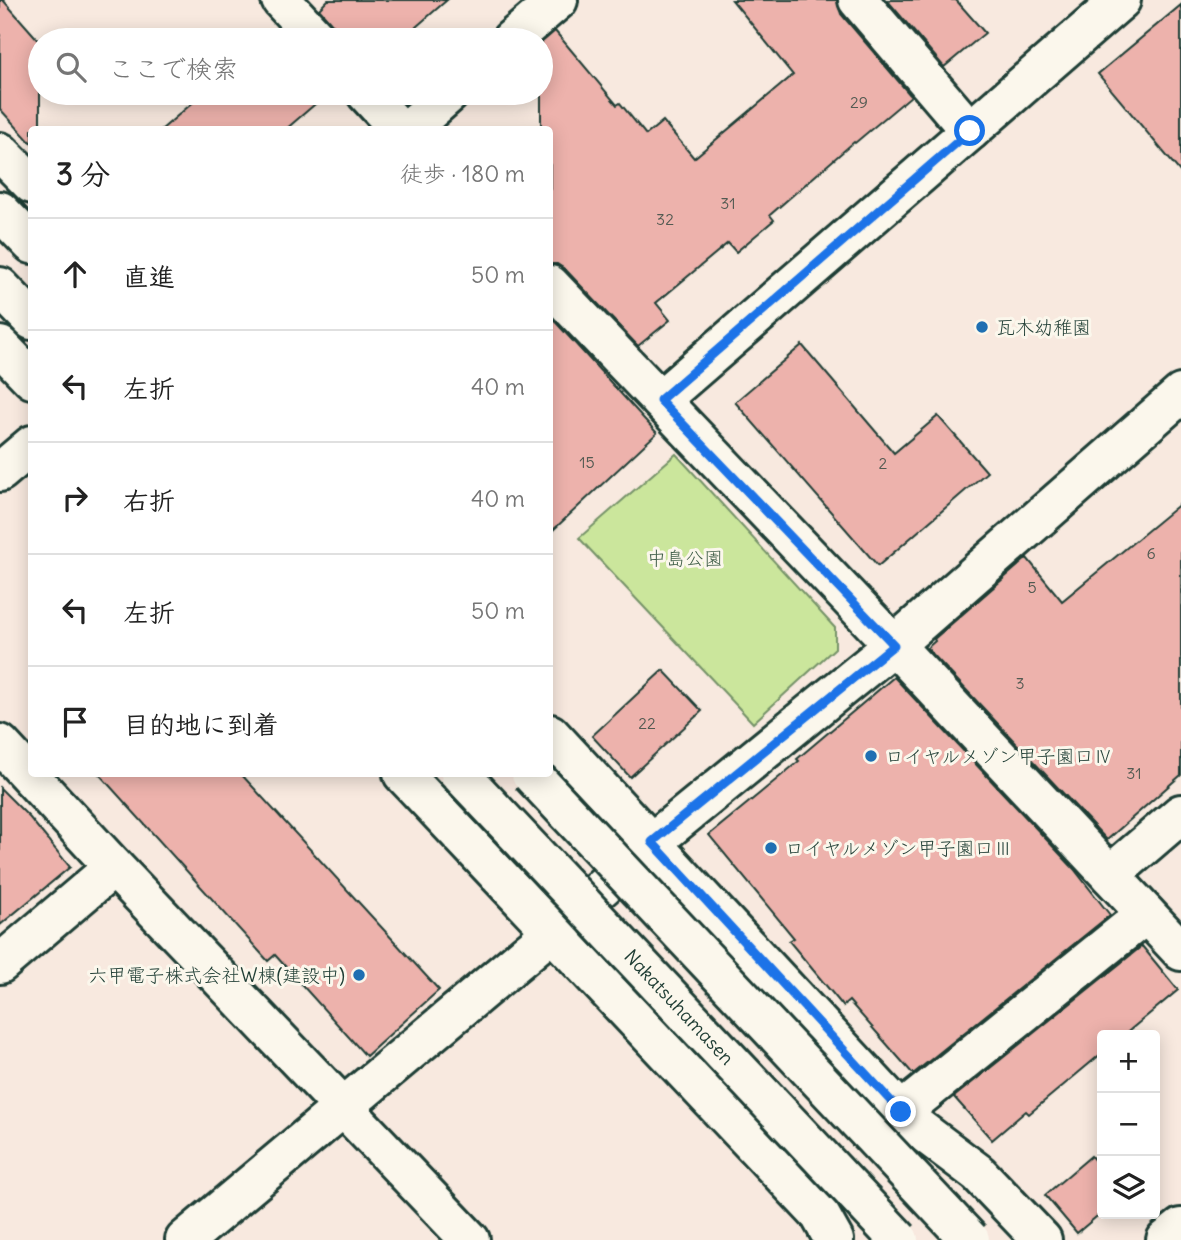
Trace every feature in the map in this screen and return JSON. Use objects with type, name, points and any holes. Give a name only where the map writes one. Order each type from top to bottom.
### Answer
[{"type":"street","points":[[281,0],[307,28]]},
{"type":"street","points":[[525,28],[558,0]]},
{"type":"street","points":[[858,0],[970,131]]},
{"type":"street","points":[[660,400],[1121,0]]},
{"type":"street","points":[[377,105],[396,126]]},
{"type":"street","points":[[413,126],[436,105]]},
{"type":"street","points":[[0,152],[28,180]]},
{"type":"street","points":[[0,211],[28,240]]},
{"type":"street","points":[[0,287],[28,316]]},
{"type":"street","points":[[553,288],[894,645],[1181,951]]},
{"type":"street","points":[[0,346],[28,375]]},
{"type":"street","points":[[185,1240],[552,932],[652,842],[894,645],[1181,394]]},
{"type":"street","points":[[0,472],[28,448]]},
{"type":"street","points":[[553,737],[901,1112],[914,1125],[978,1173],[1042,1240]]},
{"type":"street","points":[[0,744],[28,774]]},
{"type":"street","points":[[31,777],[470,1240]]},
{"type":"street","points":[[406,777],[820,1215],[834,1240]]},
{"type":"street","name":"Nakatsuhamasen","points":[[463,777],[899,1240]]},
{"type":"street","points":[[534,777],[970,1240]]},
{"type":"street","points":[[1110,875],[1181,814]]},
{"type":"street","points":[[0,964],[114,867]]},
{"type":"street","points":[[901,1112],[1146,914]]},
{"type":"street","points":[[1166,1240],[1181,1228]]},
{"type":"green space","name":"中島公園","points":[[676,454],[835,628],[835,648],[753,723],[579,538]]},
{"type":"building","points":[[0,0],[3,0],[28,28],[28,105],[40,105],[40,126],[28,126],[28,140],[0,109]]},
{"type":"building","points":[[328,0],[447,0],[415,28],[335,28],[319,9]]},
{"type":"building","points":[[732,0],[837,0],[841,14],[911,96],[770,215],[774,220],[736,252],[728,243],[656,303],[670,320],[638,346],[566,270],[553,264],[553,126],[541,126],[541,105],[553,105],[553,33],[555,31],[646,135],[663,121],[694,158],[793,75]]},
{"type":"building","points":[[887,0],[956,0],[985,33],[944,67]]},
{"type":"building","points":[[1181,5],[1181,173],[1098,74]]},
{"type":"building","points":[[190,105],[314,105],[290,126],[166,126]]},
{"type":"building","points":[[553,319],[657,433],[553,530]]},
{"type":"building","points":[[802,345],[894,453],[938,416],[987,472],[878,566],[735,402]]},
{"type":"building","points":[[1181,503],[1181,775],[1107,840],[927,648],[1027,558],[1062,601]]},
{"type":"building","points":[[663,670],[702,711],[630,777],[592,736]]},
{"type":"building","points":[[894,677],[1074,869],[1110,915],[913,1074],[849,1001],[843,1006],[789,941],[794,938],[709,835],[799,761],[797,759]]},
{"type":"building","points":[[102,777],[244,777],[439,990],[366,1056],[275,955],[268,961]]},
{"type":"building","points":[[0,788],[30,818],[70,867],[0,925]]},
{"type":"building","points":[[1142,946],[1178,990],[1130,1030],[1097,1030],[1097,1057],[1029,1114],[1026,1111],[992,1140],[954,1097]]},
{"type":"building","points":[[1091,1156],[1097,1163],[1097,1216],[1077,1233],[1045,1195]]},
{"type":"place","name":"瓦木幼稚園","points":[[982,327]]},
{"type":"place","name":"ロイヤルメゾン甲子園口Ⅳ","points":[[871,756]]},
{"type":"place","name":"ロイヤルメゾン甲子園口Ⅲ","points":[[771,848]]},
{"type":"place","name":"六甲電子株式会社W棟(建設中)","points":[[359,975]]},
{"type":"route","points":[[901,1112],[652,842],[894,645],[660,400],[970,131]]}]
